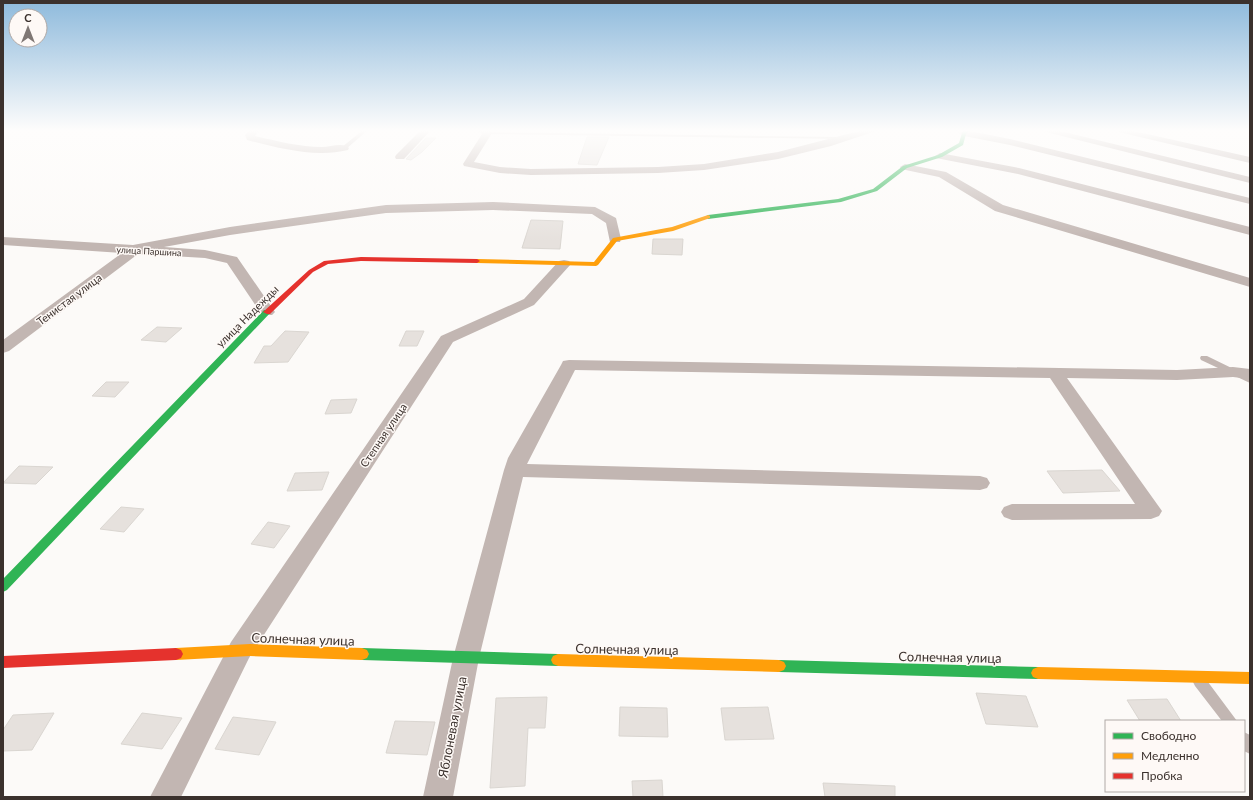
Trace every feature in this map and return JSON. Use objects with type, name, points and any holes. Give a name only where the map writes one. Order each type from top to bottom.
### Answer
[{"type":"street","points":[[481,167],[491,170],[553,172],[696,167]]},
{"type":"street","points":[[1000,167],[1019,171],[1250,231]]},
{"type":"street","points":[[1112,167],[1250,201]]},
{"type":"street","points":[[1197,167],[1250,180]]},
{"type":"street","points":[[132,250],[230,231],[386,209],[485,206],[595,211],[612,221],[615,239],[673,229],[714,215],[839,201],[875,190],[905,168],[942,174],[999,208],[1250,283]]},
{"type":"street","name":"улица Надежды","points":[[3,587],[267,312],[311,270],[326,262],[361,258],[596,264],[615,239]]},
{"type":"street","name":"улица Паршина","points":[[3,241],[205,254],[232,260],[267,312]]},
{"type":"street","name":"Тенистая улица","points":[[3,348],[132,250]]},
{"type":"street","name":"Степная улица","points":[[165,797],[240,650],[447,339],[529,302],[564,264]]},
{"type":"street","name":"Яблоневая улица","points":[[438,797],[466,658],[514,470],[518,458],[569,365],[1055,373]]},
{"type":"street","points":[[1055,373],[1177,375],[1241,373]]},
{"type":"street","points":[[1012,512],[1151,511],[1055,373]]},
{"type":"street","points":[[514,470],[980,483]]},
{"type":"street","name":"Солнечная улица","points":[[3,662],[7,663],[240,650],[466,658],[1250,678]]},
{"type":"lane","points":[[1204,358],[1241,373],[1250,380]]},
{"type":"lane","points":[[1195,676],[1229,720]]},
{"type":"building","points":[[531,220],[563,221],[560,249],[522,248]]},
{"type":"building","points":[[653,239],[683,239],[682,255],[652,254]]},
{"type":"building","points":[[157,327],[182,328],[166,342],[141,340]]},
{"type":"building","points":[[285,331],[309,332],[288,362],[254,363],[264,346],[271,346]]},
{"type":"building","points":[[406,331],[424,331],[417,346],[399,346]]},
{"type":"building","points":[[106,382],[129,382],[115,397],[92,396]]},
{"type":"building","points":[[357,399],[351,413],[325,414],[331,400]]},
{"type":"building","points":[[19,466],[53,467],[36,484],[3,483]]},
{"type":"building","points":[[1102,470],[1120,491],[1063,493],[1047,471]]},
{"type":"building","points":[[329,472],[322,490],[287,491],[295,473]]},
{"type":"building","points":[[121,507],[144,509],[124,532],[100,529]]},
{"type":"building","points":[[268,522],[290,526],[274,548],[251,544]]},
{"type":"building","points":[[976,693],[1026,696],[1038,727],[986,724]]},
{"type":"building","points":[[547,697],[545,728],[528,728],[525,786],[490,788],[496,698]]},
{"type":"building","points":[[1167,699],[1180,720],[1139,720],[1127,700]]},
{"type":"building","points":[[620,707],[667,708],[668,737],[619,736]]},
{"type":"building","points":[[768,707],[774,739],[725,740],[721,708]]},
{"type":"building","points":[[54,713],[32,750],[3,751],[3,730],[13,715]]},
{"type":"building","points":[[142,713],[182,718],[162,749],[121,744]]},
{"type":"building","points":[[233,717],[276,722],[259,755],[215,749]]},
{"type":"building","points":[[395,721],[435,722],[427,755],[386,753]]},
{"type":"building","points":[[662,780],[663,797],[633,797],[632,781]]},
{"type":"building","points":[[823,783],[895,786],[895,797],[825,797]]},
{"type":"traffic: fast","points":[[708,217],[839,201],[875,190],[905,167]]},
{"type":"traffic: fast","points":[[3,587],[267,312]]},
{"type":"traffic: fast","points":[[362,654],[558,660]]},
{"type":"traffic: fast","points":[[779,666],[1038,673]]},
{"type":"traffic: slow","points":[[477,261],[596,264],[615,239],[673,229],[708,217]]},
{"type":"traffic: slow","points":[[176,654],[250,650],[362,654]]},
{"type":"traffic: slow","points":[[558,660],[779,666]]},
{"type":"traffic: slow","points":[[1038,673],[1250,678]]},
{"type":"traffic: jam","points":[[267,312],[311,271],[326,262],[361,259],[477,261]]},
{"type":"traffic: jam","points":[[3,662],[176,654]]}]
